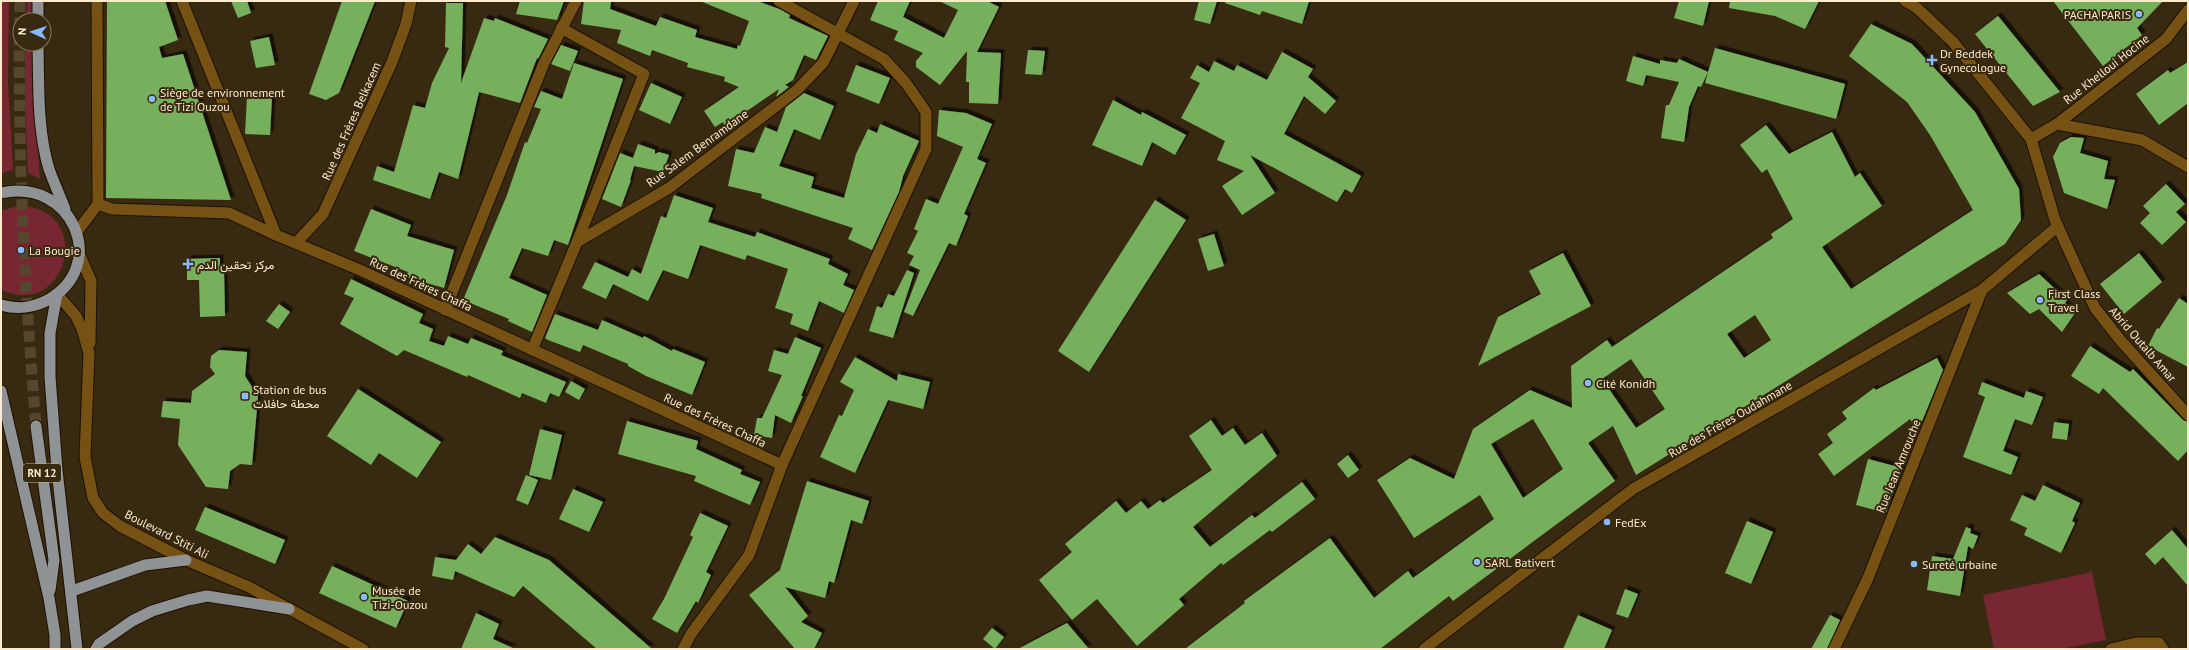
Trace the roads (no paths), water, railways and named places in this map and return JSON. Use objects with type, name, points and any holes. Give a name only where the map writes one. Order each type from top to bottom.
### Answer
[{"type":"main road","points":[[38,1],[38,12]]},
{"type":"main road","points":[[1,305],[14,309],[35,307],[57,294],[69,282],[76,267],[78,251],[76,233],[49,169],[43,142],[38,52]]},
{"type":"main road","points":[[1,193],[14,190],[29,190],[43,195],[56,203],[67,214]]},
{"type":"main road","points":[[57,294],[50,333],[50,377],[57,470],[72,591],[145,565],[186,560]]},
{"type":"main road","points":[[1,391],[49,598]]},
{"type":"main road","name":"RN 12","points":[[36,426],[54,560],[49,598],[55,635],[55,649]]},
{"type":"main road","name":"RN 12","points":[[48,521],[72,591],[78,649]]},
{"type":"main road","points":[[96,649],[99,644],[132,621],[152,611],[207,596],[289,609]]},
{"type":"street","points":[[76,233],[98,204],[97,1]]},
{"type":"street","points":[[182,1],[276,234]]},
{"type":"street","name":"Rue des Frères Belkacem","points":[[296,243],[323,214],[392,62],[406,24],[411,1]]},
{"type":"street","points":[[445,310],[532,91],[576,1]]},
{"type":"street","points":[[683,649],[691,634],[749,555],[782,465],[926,149],[926,112],[906,83],[884,59],[838,32],[779,1]]},
{"type":"street","name":"Rue Salem Benramdane","points":[[577,242],[669,188],[796,90],[823,63],[854,1]]},
{"type":"street","points":[[1905,1],[1917,8],[1953,42],[2031,139]]},
{"type":"street","name":"Rue Khelloui Hocine","points":[[2031,139],[2057,124],[2166,39],[2188,10]]},
{"type":"street","points":[[532,350],[644,74],[562,28]]},
{"type":"street","points":[[2057,124],[2142,140],[2188,167]]},
{"type":"street","name":"Abrid Outalb Amar","points":[[2031,139],[2057,223],[2095,308],[2121,341],[2188,415]]},
{"type":"street","name":"Rue des Frères Chaffa","points":[[98,204],[112,209],[229,213],[360,270],[782,465]]},
{"type":"street","name":"Rue des Frères Oudahmane","points":[[1424,649],[1633,489],[1982,290],[2057,223]]},
{"type":"street","points":[[78,251],[91,281],[89,353]]},
{"type":"street","name":"Rue Jean Amrouche","points":[[1834,649],[1868,578],[1982,290]]},
{"type":"street","name":"Boulevard Stiti Ali","points":[[57,294],[76,316],[82,329],[89,353],[85,457],[93,498],[103,513],[120,526],[186,560],[249,587],[363,649]]},
{"type":"street","points":[[2111,649],[2136,643],[2158,643],[2164,649]]},
{"type":"tunnel","points":[[20,1],[19,54],[22,214],[36,426]]},
{"type":"place","name":"PACHA PARIS","points":[[2139,14]]},
{"type":"place","name":"Dr Beddek Gynecologue","points":[[1932,60]]},
{"type":"place","name":"Siège de environnement de Tizi Ouzou","points":[[152,99]]},
{"type":"place","name":"La Bougie","points":[[21,250]]},
{"type":"place","name":"مركز تحقين الدم","points":[[188,264]]},
{"type":"place","name":"First Class Travel","points":[[2040,300]]},
{"type":"place","name":"Cité Konidh","points":[[1588,383]]},
{"type":"place","name":"Station de bus محطة حافلات","points":[[245,396]]},
{"type":"place","name":"FedEx","points":[[1607,522]]},
{"type":"place","name":"SARL Bativert","points":[[1477,562]]},
{"type":"place","name":"Sureté urbaine","points":[[1914,564]]},
{"type":"place","name":"Musée de Tizi-Ouzou","points":[[364,597]]}]
